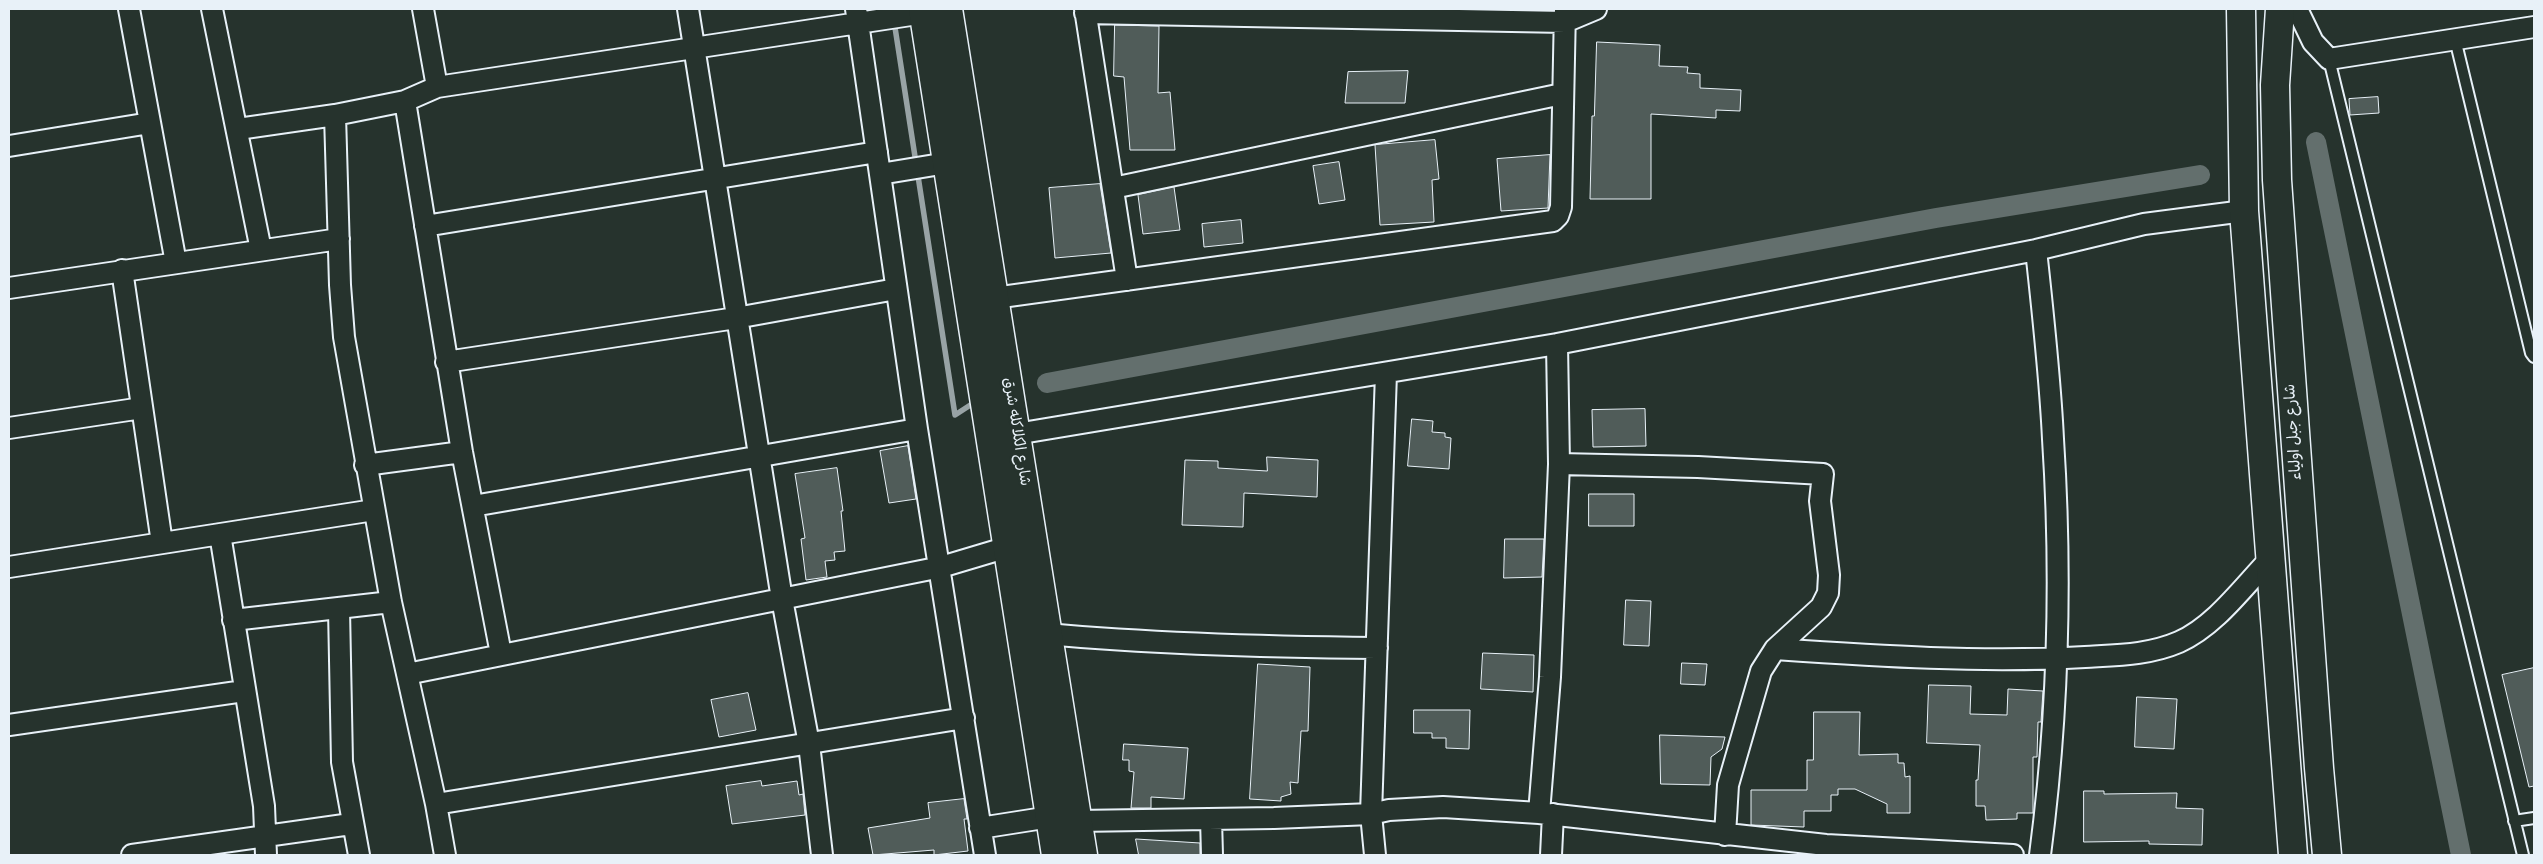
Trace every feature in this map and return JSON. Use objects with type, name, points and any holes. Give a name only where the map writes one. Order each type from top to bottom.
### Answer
[{"type":"main road","points":[[2241,9],[2244,211],[2293,855]]},
{"type":"main road","name":"شارع جبل اولياء","points":[[2280,9],[2275,85],[2277,172],[2327,855]]},
{"type":"main road","name":"شارع الكلاكله شرق","points":[[931,10],[948,164],[1056,855]]},
{"type":"main road","name":"شارع الكلاكله شرق","points":[[931,10],[994,298],[1083,855]]},
{"type":"street","points":[[129,9],[176,263]]},
{"type":"street","points":[[212,9],[238,129],[261,250]]},
{"type":"street","points":[[423,9],[437,87]]},
{"type":"street","points":[[688,9],[782,599],[809,744],[822,855]]},
{"type":"street","points":[[1127,280],[1085,11],[1565,15],[1596,9]]},
{"type":"street","points":[[2297,9],[2313,42],[2330,58],[2534,26]]},
{"type":"street","points":[[238,129],[335,115],[405,102],[437,87],[694,48],[857,16],[931,10]]},
{"type":"street","points":[[994,298],[1553,221],[1558,216],[1561,207],[1565,15]]},
{"type":"street","points":[[857,16],[917,429],[941,567],[985,855]]},
{"type":"street","points":[[1113,188],[1562,94]]},
{"type":"street","points":[[405,102],[446,362],[501,654]]},
{"type":"street","points":[[335,115],[344,337],[365,465],[391,602],[436,804],[444,855]]},
{"type":"street","points":[[9,146],[150,123]]},
{"type":"street","points":[[425,226],[876,152]]},
{"type":"street","points":[[880,174],[948,164]]},
{"type":"street","points":[[1016,434],[1557,344],[2036,250],[2144,224],[2244,211]]},
{"type":"street","points":[[9,288],[339,239]]},
{"type":"street","points":[[2036,250],[2054,440],[2056,659],[2047,804],[2040,855]]},
{"type":"street","points":[[122,270],[162,543]]},
{"type":"street","points":[[446,362],[736,318],[896,289]]},
{"type":"street","points":[[1550,855],[1546,814],[1559,464],[1557,344]]},
{"type":"street","points":[[1375,855],[1371,814],[1386,373]]},
{"type":"street","points":[[9,428],[142,408]]},
{"type":"street","points":[[473,506],[917,429]]},
{"type":"street","points":[[365,465],[462,452]]},
{"type":"street","points":[[1559,464],[1698,467],[1823,474],[1820,502],[1829,575],[1828,593],[1821,607],[1775,649],[1761,671],[1728,785],[1724,835]]},
{"type":"street","points":[[9,567],[374,510]]},
{"type":"street","points":[[220,534],[264,806],[265,846]]},
{"type":"street","points":[[408,674],[941,567],[1008,547]]},
{"type":"street","points":[[1775,649],[1934,659],[2056,659],[2146,653],[2179,642],[2211,621],[2270,559]]},
{"type":"street","points":[[233,620],[391,602]]},
{"type":"street","points":[[339,609],[342,762],[351,824],[359,855]]},
{"type":"street","points":[[1047,634],[1207,645],[1377,648]]},
{"type":"street","points":[[9,725],[244,691]]},
{"type":"street","points":[[436,804],[964,718]]},
{"type":"street","points":[[1077,821],[1371,814],[1389,810],[1443,807],[1546,814],[1826,845],[2013,855]]},
{"type":"street","points":[[980,828],[1050,817]]},
{"type":"street","points":[[1211,819],[1212,855]]},
{"type":"street","points":[[132,855],[265,846],[351,824]]},
{"type":"lane","points":[[2456,39],[2531,353],[2534,357]]},
{"type":"lane","points":[[2330,58],[2523,855]]},
{"type":"lane","points":[[2514,821],[2534,818]]},
{"type":"building","points":[[1115,25],[1159,26],[1158,93],[1170,92],[1175,150],[1130,150],[1124,77],[1114,76]]},
{"type":"building","points":[[1597,42],[1660,45],[1659,66],[1688,67],[1687,73],[1700,74],[1700,88],[1741,90],[1740,111],[1716,110],[1716,118],[1651,114],[1651,199],[1590,199],[1592,116],[1594,116]]},
{"type":"building","points":[[1408,71],[1405,103],[1345,103],[1348,72]]},
{"type":"building","points":[[2378,97],[2379,113],[2350,115],[2349,99]]},
{"type":"building","points":[[1435,140],[1439,179],[1432,180],[1434,222],[1380,225],[1375,145]]},
{"type":"building","points":[[1550,155],[1548,208],[1501,211],[1497,159]]},
{"type":"building","points":[[1339,162],[1345,200],[1319,204],[1313,166]]},
{"type":"building","points":[[1100,184],[1111,253],[1055,258],[1049,188]]},
{"type":"building","points":[[1174,187],[1180,230],[1143,234],[1138,195]]},
{"type":"building","points":[[1241,220],[1243,243],[1204,247],[1202,224]]},
{"type":"building","points":[[1645,409],[1646,446],[1593,447],[1592,410]]},
{"type":"building","points":[[1412,419],[1433,421],[1432,432],[1445,433],[1445,437],[1451,438],[1449,469],[1408,466]]},
{"type":"building","points":[[908,446],[916,499],[889,503],[880,451]]},
{"type":"building","points":[[1267,457],[1318,460],[1317,497],[1244,493],[1243,527],[1182,525],[1185,460],[1218,461],[1218,468],[1267,471]]},
{"type":"building","points":[[837,468],[843,511],[841,511],[845,551],[834,552],[835,560],[825,561],[827,577],[806,580],[801,539],[805,538],[795,474]]},
{"type":"building","points":[[1589,494],[1634,494],[1634,526],[1589,526]]},
{"type":"building","points":[[1505,539],[1544,539],[1542,577],[1504,578]]},
{"type":"building","points":[[1626,600],[1651,601],[1649,646],[1624,645]]},
{"type":"building","points":[[1483,653],[1534,655],[1533,692],[1481,689]]},
{"type":"building","points":[[1682,663],[1707,664],[1705,685],[1681,684]]},
{"type":"building","points":[[1258,664],[1310,667],[1308,731],[1301,731],[1298,783],[1290,782],[1291,794],[1281,797],[1281,801],[1250,799]]},
{"type":"building","points":[[2534,668],[2534,786],[2529,787],[2502,675]]},
{"type":"building","points":[[1929,685],[1971,686],[1970,714],[2007,715],[2008,689],[2043,691],[2041,722],[2038,722],[2037,757],[2033,757],[2033,813],[2017,813],[2017,819],[1986,820],[1985,806],[1976,806],[1976,780],[1978,780],[1980,745],[1927,743]]},
{"type":"building","points":[[748,693],[756,730],[719,737],[711,700]]},
{"type":"building","points":[[2137,697],[2177,699],[2174,749],[2135,747]]},
{"type":"building","points":[[1414,710],[1470,710],[1469,749],[1446,748],[1446,738],[1432,738],[1432,733],[1414,733]]},
{"type":"building","points":[[1814,712],[1860,712],[1859,755],[1898,754],[1898,763],[1904,763],[1905,777],[1910,776],[1910,813],[1887,813],[1887,804],[1855,789],[1838,789],[1838,795],[1831,795],[1831,811],[1804,811],[1804,827],[1751,825],[1751,790],[1807,790],[1807,760],[1813,760]]},
{"type":"building","points":[[1660,735],[1725,737],[1722,749],[1711,757],[1710,785],[1661,784]]},
{"type":"building","points":[[1124,744],[1188,748],[1184,799],[1151,797],[1151,808],[1131,808],[1134,772],[1129,771],[1129,760],[1123,760]]},
{"type":"building","points":[[761,781],[762,786],[797,781],[799,795],[803,794],[805,815],[732,824],[726,786]]},
{"type":"building","points":[[2084,791],[2104,791],[2104,794],[2177,793],[2176,808],[2203,809],[2202,845],[2149,844],[2149,841],[2084,842]]},
{"type":"building","points":[[964,799],[967,819],[964,819],[968,851],[934,855],[934,850],[873,855],[868,828],[930,818],[928,803]]},
{"type":"building","points":[[1136,839],[1200,843],[1200,855],[1139,855]]},
{"type":"waterway","points":[[894,21],[955,415],[975,402]]},
{"type":"waterway","points":[[2316,142],[2461,855]]},
{"type":"waterway","points":[[1047,383],[1936,218],[2200,175]]}]
